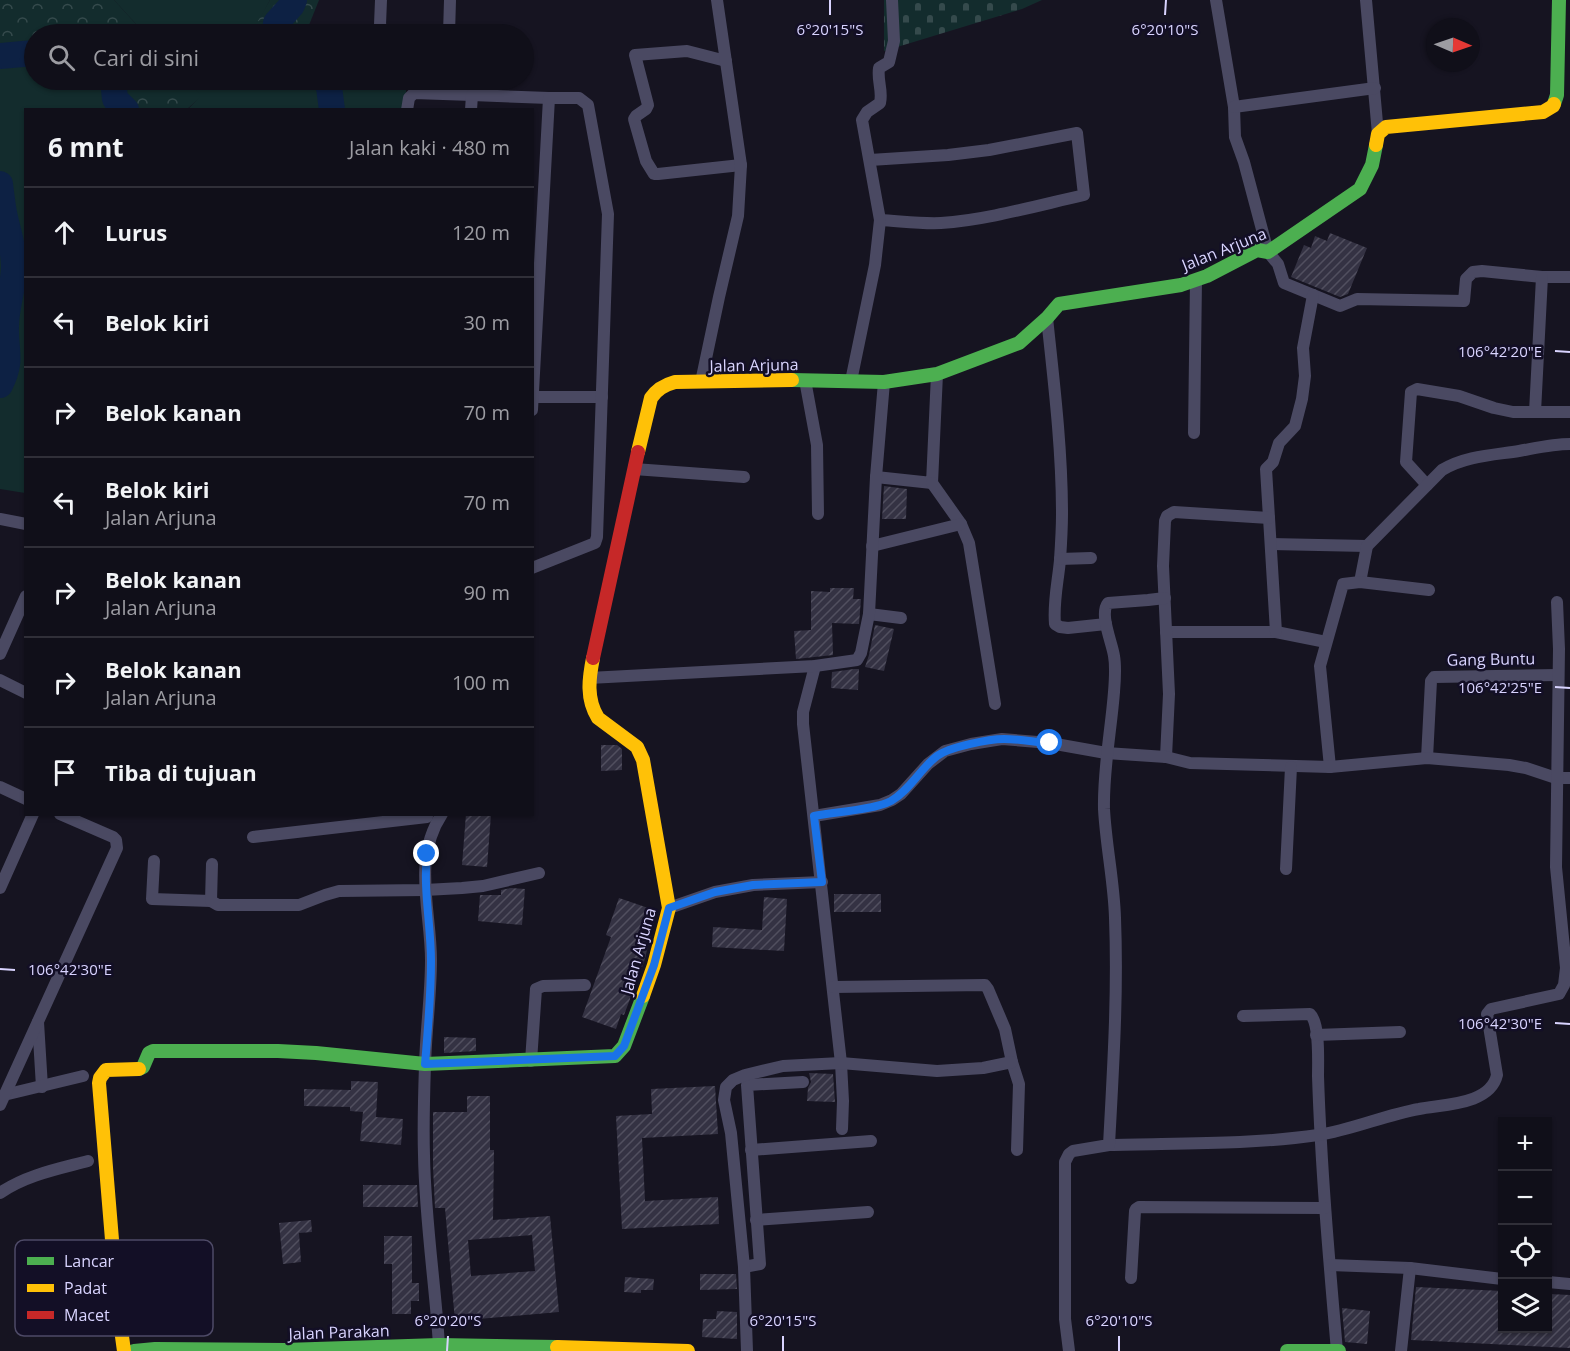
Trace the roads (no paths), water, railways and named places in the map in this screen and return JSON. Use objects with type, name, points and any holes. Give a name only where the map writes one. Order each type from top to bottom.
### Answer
[{"type":"street","points":[[380,24],[381,0]]},
{"type":"street","points":[[449,24],[450,0]]},
{"type":"street","points":[[701,382],[738,216],[741,165],[717,0]]},
{"type":"street","points":[[851,381],[875,265],[880,220],[862,120],[867,112],[880,103],[882,95],[878,78],[879,68],[889,62],[894,41],[892,0]]},
{"type":"street","points":[[1216,0],[1234,107],[1235,137],[1268,252],[1278,264],[1284,283],[1340,306],[1357,299],[1464,301],[1466,279],[1473,272],[1570,277]]},
{"type":"street","points":[[1366,0],[1378,134]]},
{"type":"street","points":[[1378,134],[1386,128],[1544,112],[1553,106],[1557,95],[1558,0]]},
{"type":"street","points":[[726,61],[687,51],[634,55],[648,106],[634,119],[646,161],[654,174],[741,165]]},
{"type":"street","points":[[1234,107],[1375,88]]},
{"type":"street","points":[[470,90],[471,108]]},
{"type":"street","points":[[407,108],[409,98],[414,93],[549,99],[579,98],[588,105],[608,214],[597,537],[596,541],[590,545],[534,567]]},
{"type":"street","points":[[534,378],[549,99]]},
{"type":"street","points":[[870,160],[948,156],[1077,133],[1084,195],[1005,213],[956,221],[930,223],[880,220]]},
{"type":"street","name":"Jalan Arjuna","points":[[112,1240],[100,1078],[106,1070],[140,1069],[149,1053],[153,1051],[297,1052],[425,1064],[615,1056],[622,1050],[654,965],[669,908],[643,760],[637,747],[594,713],[590,702],[589,678],[634,469],[651,398],[655,391],[661,386],[675,382],[806,380],[884,382],[937,374],[1018,344],[1059,304],[1181,285],[1207,276],[1257,250],[1268,252],[1360,189],[1372,165],[1378,134]]},
{"type":"street","points":[[1535,412],[1542,277]]},
{"type":"street","points":[[1194,433],[1196,280]]},
{"type":"street","points":[[1276,632],[1266,469],[1273,462],[1279,443],[1295,426],[1302,399],[1305,376],[1303,348],[1313,296]]},
{"type":"street","points":[[1047,318],[1057,410],[1062,515],[1060,559],[1053,609],[1055,624],[1068,628],[1106,624]]},
{"type":"street","points":[[937,374],[932,483],[962,524],[969,543],[995,704]]},
{"type":"street","points":[[806,380],[817,445],[818,514]]},
{"type":"street","points":[[589,678],[815,666],[857,660],[861,653],[869,614],[876,477],[884,382]]},
{"type":"street","points":[[1427,485],[1406,462],[1413,390],[1459,396],[1506,411],[1570,412]]},
{"type":"street","points":[[534,397],[602,397]]},
{"type":"street","points":[[1360,582],[1367,546],[1442,471],[1458,462],[1570,444]]},
{"type":"street","points":[[634,469],[744,477]]},
{"type":"street","points":[[876,477],[932,483]]},
{"type":"street","points":[[1166,757],[1169,694],[1163,566],[1167,516],[1174,512],[1269,518]]},
{"type":"street","points":[[0,519],[24,524]]},
{"type":"street","points":[[872,546],[962,524]]},
{"type":"street","points":[[1271,544],[1367,546]]},
{"type":"street","points":[[1060,559],[1090,558]]},
{"type":"street","points":[[1330,767],[1320,666],[1343,584],[1360,582],[1429,590]]},
{"type":"street","points":[[1109,1145],[1114,1041],[1115,928],[1104,810],[1106,753],[1116,667],[1104,609],[1108,603],[1165,598]]},
{"type":"street","points":[[0,654],[24,600]]},
{"type":"street","name":"Gang Buntu","points":[[1557,602],[1559,650],[1556,867],[1568,968]]},
{"type":"street","points":[[869,614],[901,618]]},
{"type":"street","points":[[1166,632],[1276,632],[1326,642]]},
{"type":"street","points":[[815,666],[802,718],[841,1063],[842,1129]]},
{"type":"street","name":"Gang Buntu","points":[[1427,758],[1431,681],[1434,677],[1558,675]]},
{"type":"street","points":[[0,681],[24,692]]},
{"type":"street","points":[[814,816],[880,805],[892,800],[909,786],[937,755],[971,744],[1002,739],[1050,743],[1106,753],[1166,757],[1190,763],[1330,767],[1427,758],[1509,765],[1556,778],[1570,778]]},
{"type":"street","points":[[1286,869],[1291,767]]},
{"type":"street","points":[[0,787],[24,798]]},
{"type":"street","points":[[0,888],[32,816]]},
{"type":"street","points":[[2,1100],[117,848],[113,837],[65,816]]},
{"type":"street","points":[[253,837],[432,818],[425,872],[431,961],[425,1064],[425,1189],[439,1345]]},
{"type":"street","points":[[154,861],[152,899],[211,901],[218,905],[298,905],[339,891],[425,890],[483,886],[540,873]]},
{"type":"street","points":[[211,901],[212,864]]},
{"type":"street","points":[[669,908],[715,892],[753,885],[822,882]]},
{"type":"street","points":[[1069,1351],[1065,1319],[1065,1162],[1066,1157],[1073,1151],[1109,1145],[1260,1141],[1320,1135],[1417,1109],[1469,1100],[1486,1093],[1495,1083],[1497,1075],[1487,1014],[1491,1009],[1558,994],[1564,985],[1568,968]]},
{"type":"street","points":[[833,987],[984,985],[988,989],[1005,1029],[1019,1084],[1017,1150]]},
{"type":"street","points":[[531,1060],[536,989],[543,986],[585,986]]},
{"type":"street","points":[[1243,1016],[1310,1014],[1314,1018],[1325,1208],[1338,1351],[1287,1351]]},
{"type":"street","points":[[38,1021],[42,1087]]},
{"type":"street","points":[[1316,1035],[1400,1032]]},
{"type":"street","points":[[747,1351],[744,1266],[730,1133],[723,1100],[724,1089],[733,1080],[745,1075],[783,1066],[841,1063],[937,1071],[983,1068],[1012,1062]]},
{"type":"street","points":[[2,1100],[83,1076]]},
{"type":"street","points":[[744,1266],[760,1264],[747,1085],[803,1082]]},
{"type":"street","points":[[751,1150],[871,1141]]},
{"type":"street","points":[[0,1192],[28,1178],[88,1161]]},
{"type":"street","points":[[1131,1278],[1135,1211],[1139,1207],[1325,1208]]},
{"type":"street","points":[[756,1220],[868,1212]]},
{"type":"street","points":[[1330,1265],[1410,1268],[1498,1278]]},
{"type":"street","points":[[1401,1351],[1410,1268]]},
{"type":"street","points":[[1552,1282],[1570,1284]]},
{"type":"street","name":"Jalan Arjuna","points":[[122,1336],[124,1351]]},
{"type":"street","name":"Jalan Parakan","points":[[137,1351],[285,1350],[439,1345],[474,1349],[622,1348],[688,1351]]},
{"type":"waterway","points":[[276,24],[294,0]]},
{"type":"waterway","points":[[0,56],[24,54]]},
{"type":"waterway","points":[[114,90],[115,99],[124,108]]},
{"type":"waterway","points":[[329,90],[332,108]]},
{"type":"waterway","points":[[0,184],[14,266],[6,319],[8,356],[0,385]]}]
